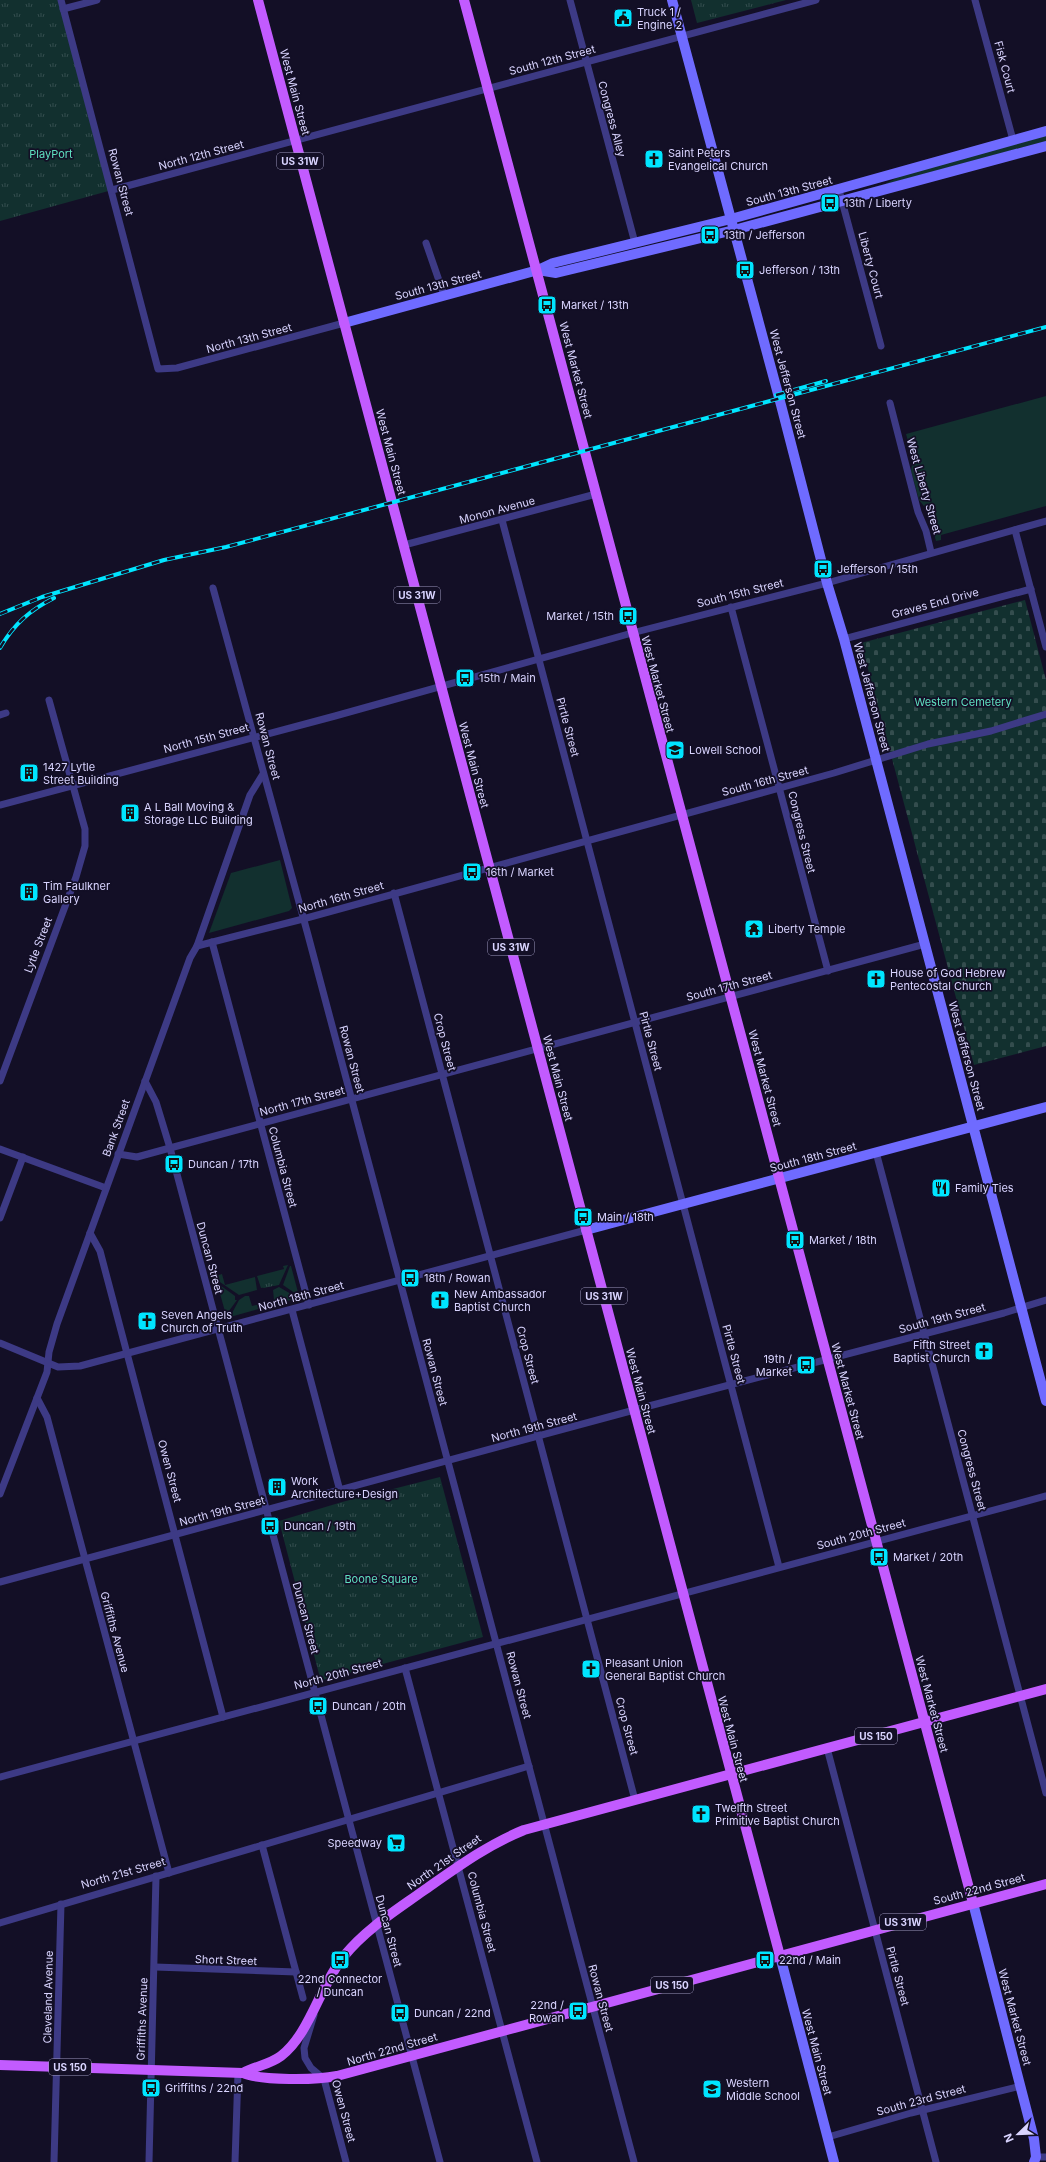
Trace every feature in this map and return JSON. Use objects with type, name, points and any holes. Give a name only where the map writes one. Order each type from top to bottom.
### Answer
[{"type":"main road","name":"West Main Street","points":[[258,0],[780,1956]]},
{"type":"main road","name":"West Market Street","points":[[464,0],[538,270],[632,632],[731,996],[875,1542],[973,1903]]},
{"type":"main road","points":[[924,1723],[1046,1689]]},
{"type":"main road","name":"US 150","points":[[731,1775],[924,1723]]},
{"type":"main road","name":"North 21st Street","points":[[241,2073],[269,2063],[283,2055],[298,2039],[328,1979],[340,1960],[376,1924],[499,1840],[544,1824],[731,1775]]},
{"type":"main road","name":"South 22nd Street","points":[[780,1956],[1046,1884]]},
{"type":"main road","name":"North 22nd Street","points":[[0,2065],[241,2073],[251,2077],[324,2078],[411,2056],[780,1956]]},
{"type":"street","name":"Rowan Street","points":[[61,0],[158,369]]},
{"type":"street","points":[[63,9],[97,0]]},
{"type":"street","name":"Congress Alley","points":[[570,0],[585,62],[635,243]]},
{"type":"street","name":"West Jefferson Street","points":[[672,0],[827,583],[844,639],[1046,1401]]},
{"type":"street","name":"South 12th Street","points":[[295,141],[816,0]]},
{"type":"street","name":"Fisk Court","points":[[975,0],[1013,140]]},
{"type":"street","name":"South 13th Street","points":[[344,323],[538,270],[553,263],[731,219],[1046,131]]},
{"type":"street","name":"North 12th Street","points":[[112,190],[295,141]]},
{"type":"street","name":"South 13th Street","points":[[538,270],[556,273],[734,230],[1046,146]]},
{"type":"street","name":"Liberty Court","points":[[839,190],[881,346]]},
{"type":"street","points":[[426,243],[444,295]]},
{"type":"street","name":"North 13th Street","points":[[158,369],[177,368],[344,323]]},
{"type":"street","name":"West Liberty Street","points":[[890,403],[918,512],[926,531],[931,552]]},
{"type":"street","name":"Monon Avenue","points":[[404,546],[596,494]]},
{"type":"street","name":"Pirtle Street","points":[[502,520],[779,1567]]},
{"type":"street","name":"South 15th Street","points":[[440,685],[539,659],[632,632],[827,583],[931,552],[1046,522]]},
{"type":"street","points":[[1015,530],[1046,647]]},
{"type":"street","name":"Rowan Street","points":[[213,588],[303,919],[634,2162]]},
{"type":"street","name":"Graves End Drive","points":[[844,639],[1031,589]]},
{"type":"street","name":"Congress Street","points":[[731,607],[828,971]]},
{"type":"street","name":"North 15th Street","points":[[0,805],[254,736],[335,716],[440,685]]},
{"type":"street","name":"Lytle Street","points":[[0,1081],[81,862],[85,846],[85,829],[49,700]]},
{"type":"street","name":"South 16th Street","points":[[490,867],[779,788],[928,744],[991,732],[1046,714]]},
{"type":"street","name":"Bank Street","points":[[0,1494],[47,1372],[49,1352],[57,1324],[144,1082],[190,958],[197,946],[250,794],[263,774]]},
{"type":"street","name":"North 16th Street","points":[[197,946],[303,919],[490,867]]},
{"type":"street","name":"Crop Street","points":[[394,893],[635,1800]]},
{"type":"street","name":"Columbia Street","points":[[212,942],[309,1305]]},
{"type":"street","name":"South 17th Street","points":[[538,1050],[925,944]]},
{"type":"street","name":"North 17th Street","points":[[118,1154],[138,1157],[538,1050]]},
{"type":"street","name":"Duncan Street","points":[[144,1082],[156,1102],[170,1148],[440,2162]]},
{"type":"street","name":"South 18th Street","points":[[586,1230],[1046,1107]]},
{"type":"street","points":[[0,1149],[106,1188]]},
{"type":"street","name":"Congress Street","points":[[876,1152],[1046,1793]]},
{"type":"street","points":[[0,1218],[23,1157]]},
{"type":"street","name":"North 18th Street","points":[[0,1343],[58,1367],[80,1366],[586,1230]]},
{"type":"street","name":"Owen Street","points":[[90,1233],[100,1251],[223,1716]]},
{"type":"street","name":"South 19th Street","points":[[634,1411],[1046,1300]]},
{"type":"street","points":[[292,1310],[340,1491]]},
{"type":"street","name":"Griffiths Avenue","points":[[37,1398],[47,1416],[169,1873]]},
{"type":"street","name":"North 19th Street","points":[[0,1582],[634,1411]]},
{"type":"street","name":"South 20th Street","points":[[682,1593],[1046,1496]]},
{"type":"street","name":"North 20th Street","points":[[0,1778],[223,1716],[682,1593]]},
{"type":"street","name":"Columbia Street","points":[[405,1668],[538,2162]]},
{"type":"street","name":"Pirtle Street","points":[[827,1748],[936,2162]]},
{"type":"street","name":"North 21st Street","points":[[0,1923],[529,1766]]},
{"type":"street","points":[[262,1845],[303,1998]]},
{"type":"street","name":"Griffiths Avenue","points":[[149,2162],[156,1876]]},
{"type":"street","name":"West Market Street","points":[[973,1903],[1039,2159]]},
{"type":"street","name":"Cleveland Avenue","points":[[54,2162],[61,1904]]},
{"type":"street","name":"West Main Street","points":[[780,1956],[834,2162]]},
{"type":"street","name":"Short Street","points":[[154,1967],[296,1972]]},
{"type":"street","name":"Owen Street","points":[[317,2003],[304,2048],[305,2058],[311,2068],[324,2078],[346,2162]]},
{"type":"street","points":[[235,2162],[241,2073]]},
{"type":"street","name":"South 23rd Street","points":[[828,2137],[922,2110],[1021,2086]]},
{"type":"green space","name":"PlayPort","points":[[0,0],[62,0],[112,190],[0,221]]},
{"type":"green space","points":[[691,0],[786,0],[697,23]]},
{"type":"green space","points":[[1046,136],[1046,141],[853,193],[885,184],[904,174]]},
{"type":"green space","points":[[1046,396],[1046,506],[941,535],[941,540],[936,541],[927,510],[919,500],[911,471],[913,459],[906,434]]},
{"type":"green space","name":"Western Cemetery","points":[[1025,600],[1046,680],[1046,1046],[974,1065],[861,643]]},
{"type":"green space","points":[[280,860],[292,908],[289,911],[209,933],[231,873]]},
{"type":"green space","points":[[288,1265],[279,1285],[261,1288],[257,1276],[284,1269],[283,1266]]},
{"type":"green space","points":[[291,1266],[299,1296],[283,1285]]},
{"type":"green space","points":[[222,1274],[225,1285],[255,1277],[257,1290],[239,1295],[217,1280],[216,1276]]},
{"type":"green space","points":[[276,1274],[279,1282],[277,1285],[264,1288],[261,1286],[260,1278]]},
{"type":"green space","points":[[217,1283],[235,1296],[235,1300],[237,1300],[226,1315]]},
{"type":"green space","points":[[279,1287],[298,1298],[266,1307],[265,1303],[274,1300],[273,1290]]},
{"type":"green space","points":[[245,1296],[249,1296],[252,1306],[261,1304],[262,1308],[230,1317],[239,1300]]},
{"type":"green space","name":"Boone Square","points":[[440,1477],[483,1637],[323,1680],[319,1674],[279,1521],[342,1502]]},
{"type":"railway","points":[[0,614],[42,597],[164,560],[226,547],[1046,327]]},
{"type":"railway","points":[[776,395],[826,381]]},
{"type":"railway","points":[[0,648],[5,639],[23,618],[54,598]]},
{"type":"place","name":"Truck 1 / Engine 2","points":[[623,18]]},
{"type":"place","name":"Saint Peters Evangelical Church","points":[[654,159]]},
{"type":"place","name":"13th / Liberty","points":[[830,203]]},
{"type":"place","name":"13th / Jefferson","points":[[710,235]]},
{"type":"place","name":"Jefferson / 13th","points":[[745,270]]},
{"type":"place","name":"Market / 13th","points":[[547,305]]},
{"type":"place","name":"Jefferson / 15th","points":[[823,569]]},
{"type":"place","name":"Market / 15th","points":[[628,616]]},
{"type":"place","name":"15th / Main","points":[[465,678]]},
{"type":"place","name":"Lowell School","points":[[675,750]]},
{"type":"place","name":"1427 Lytle Street Building","points":[[29,773]]},
{"type":"place","name":"A L Ball Moving & Storage LLC Building","points":[[130,813]]},
{"type":"place","name":"16th / Market","points":[[472,872]]},
{"type":"place","name":"Tim Faulkner Gallery","points":[[29,892]]},
{"type":"place","name":"Liberty Temple","points":[[754,929]]},
{"type":"place","name":"House of God Hebrew Pentecostal Church","points":[[876,979]]},
{"type":"place","name":"Duncan / 17th","points":[[174,1164]]},
{"type":"place","name":"Family Ties","points":[[941,1188]]},
{"type":"place","name":"Main / 18th","points":[[583,1217]]},
{"type":"place","name":"Market / 18th","points":[[795,1240]]},
{"type":"place","name":"18th / Rowan","points":[[410,1278]]},
{"type":"place","name":"New Ambassador Baptist Church","points":[[440,1300]]},
{"type":"place","name":"Seven Angels Church of Truth","points":[[147,1321]]},
{"type":"place","name":"Fifth Street Baptist Church","points":[[984,1351]]},
{"type":"place","name":"19th / Market","points":[[806,1365]]},
{"type":"place","name":"Work Architecture+Design","points":[[277,1487]]},
{"type":"place","name":"Duncan / 19th","points":[[270,1526]]},
{"type":"place","name":"Market / 20th","points":[[879,1557]]},
{"type":"place","name":"Pleasant Union General Baptist Church","points":[[591,1669]]},
{"type":"place","name":"Duncan / 20th","points":[[318,1706]]},
{"type":"place","name":"Twelfth Street Primitive Baptist Church","points":[[701,1814]]},
{"type":"place","name":"Speedway","points":[[396,1843]]},
{"type":"place","name":"22nd Connector / Duncan","points":[[340,1960]]},
{"type":"place","name":"22nd / Main","points":[[765,1960]]},
{"type":"place","name":"22nd / Rowan","points":[[578,2011]]},
{"type":"place","name":"Duncan / 22nd","points":[[400,2013]]},
{"type":"place","name":"Griffiths / 22nd","points":[[151,2088]]},
{"type":"place","name":"Western Middle School","points":[[712,2089]]}]
